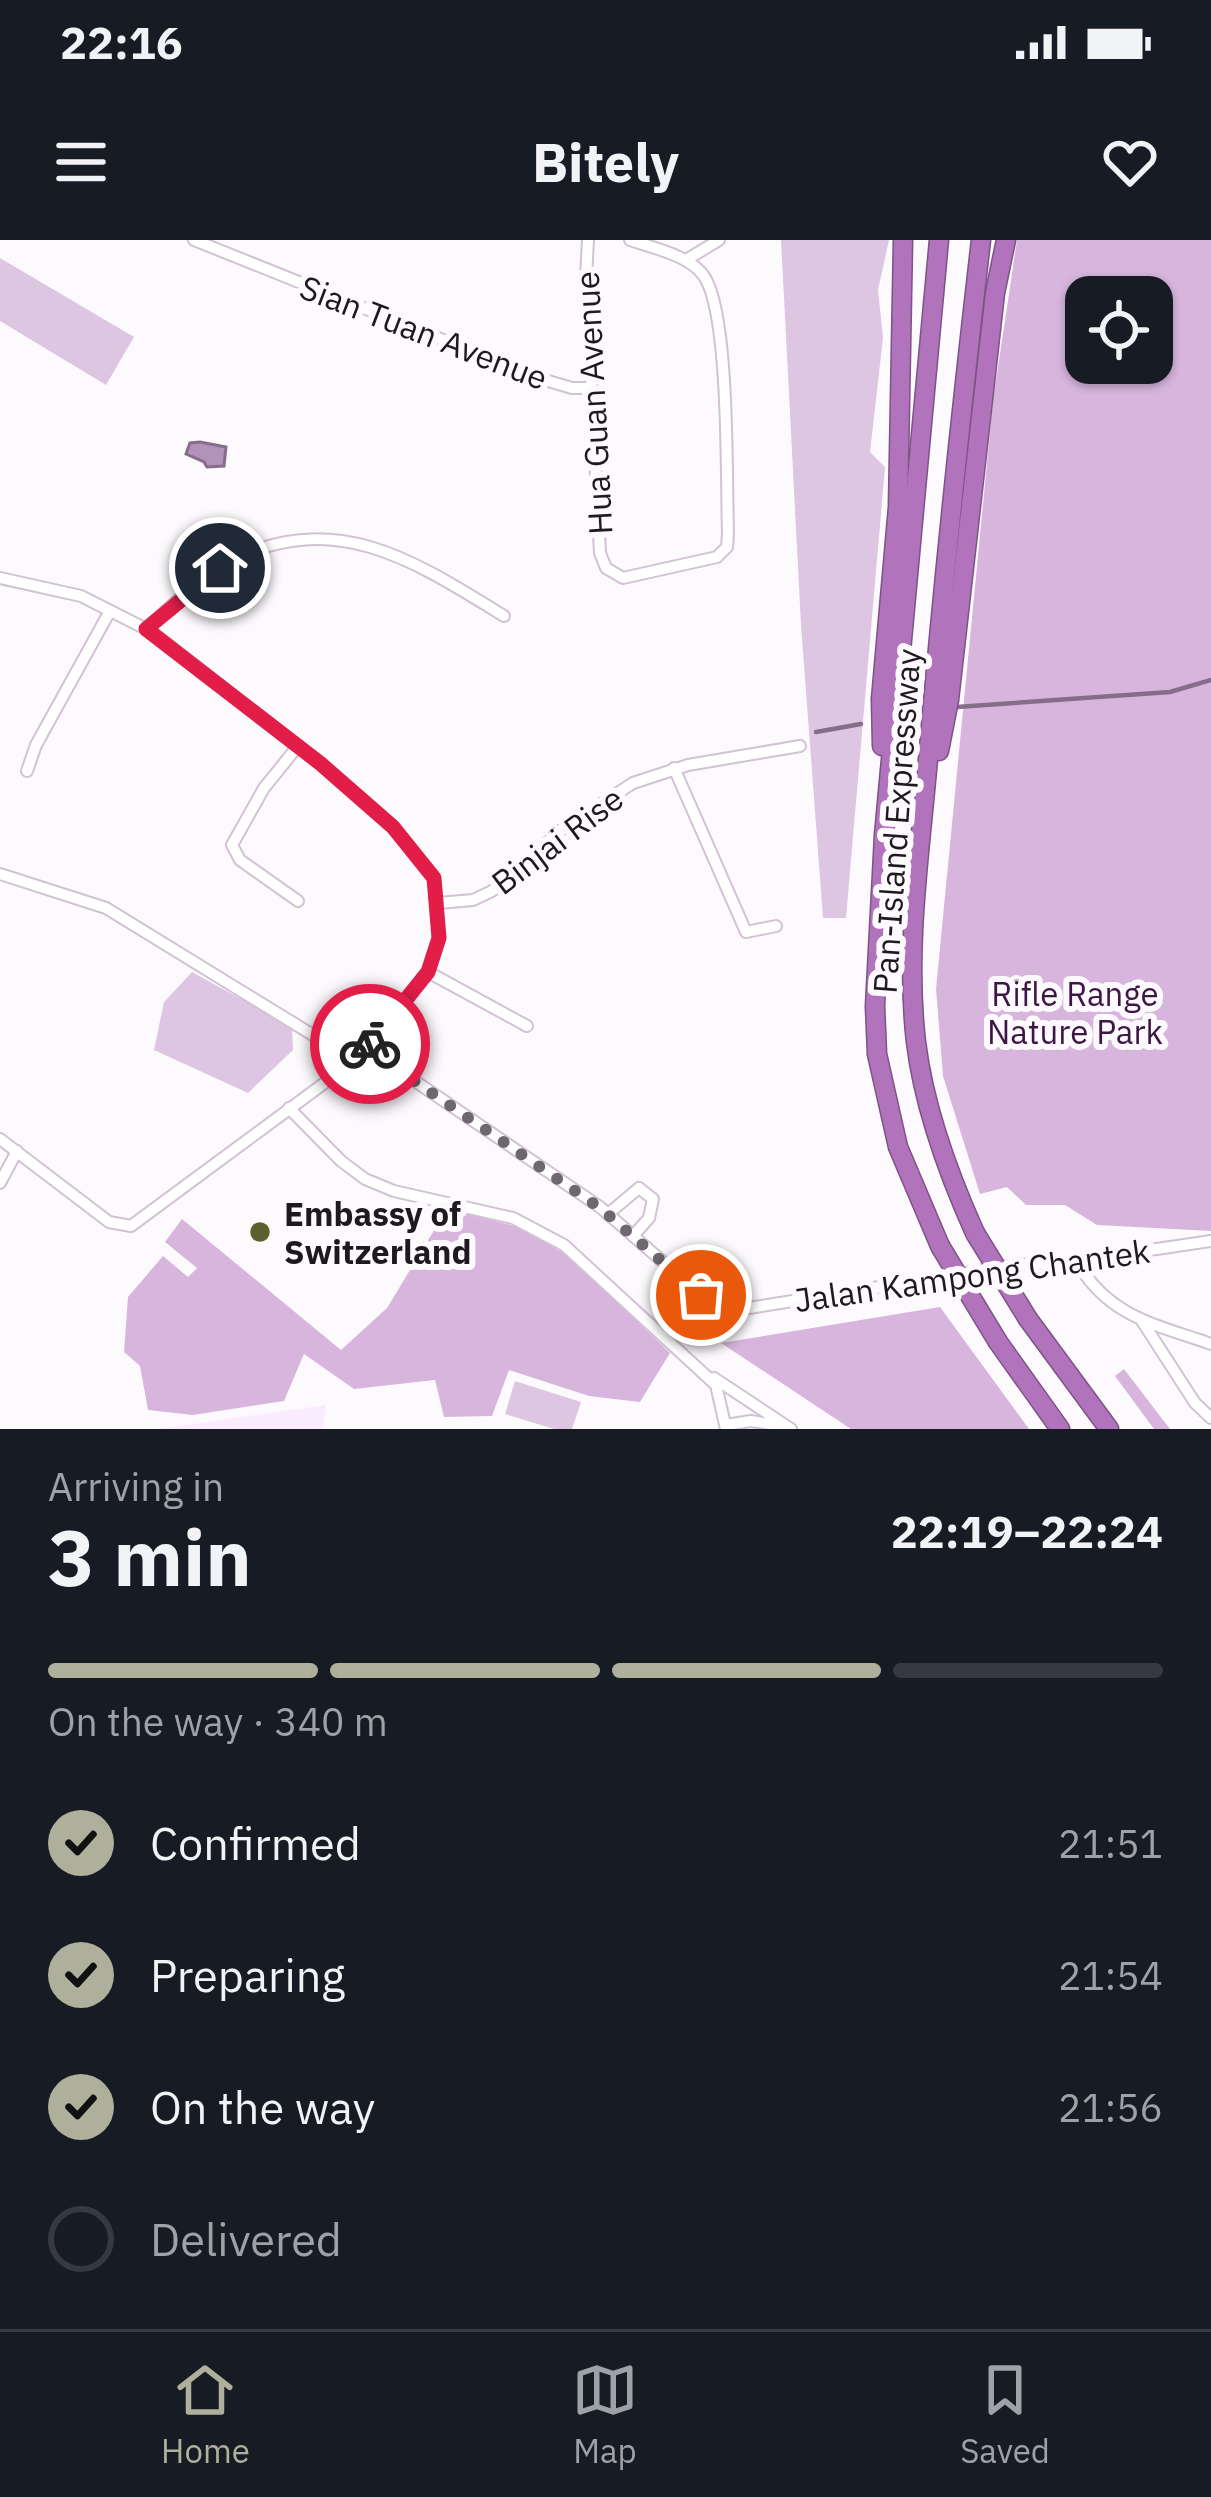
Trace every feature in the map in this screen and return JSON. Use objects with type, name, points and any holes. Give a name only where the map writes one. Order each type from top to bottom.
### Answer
[{"type":"highway","points":[[884,835],[881,699],[898,507],[902,240]]},
{"type":"highway","name":"Pan-Island Expressway","points":[[939,240],[884,835],[877,1054],[898,1147],[940,1246],[998,1342],[1060,1429]]},
{"type":"highway","name":"Pan-Island Expressway","points":[[982,240],[948,524],[913,909],[916,1047],[939,1139],[975,1233],[1028,1319],[1109,1429]]},
{"type":"highway","points":[[922,832],[949,700],[981,407],[1006,240]]},
{"type":"street","name":"Sian Tuan Avenue","points":[[194,240],[538,378],[590,388]]},
{"type":"street","name":"Hua Guan Avenue","points":[[588,240],[585,263],[600,554],[606,568],[622,578],[724,553],[728,533],[718,322],[703,274],[686,260],[630,240]]},
{"type":"street","points":[[686,260],[718,240]]},
{"type":"street","points":[[146,629],[232,560],[305,537],[361,545],[410,561],[504,616]]},
{"type":"street","points":[[0,578],[81,596],[146,629],[298,746],[393,827],[423,860],[434,878],[439,938],[428,972],[357,1059],[131,1226],[110,1222],[0,1139]]},
{"type":"street","points":[[27,771],[36,745],[110,610]]},
{"type":"street","points":[[298,746],[246,815],[232,845],[240,860],[298,901]]},
{"type":"street","name":"Binjai Rise","points":[[438,903],[473,900],[510,880],[558,832],[633,782],[674,768],[800,746]]},
{"type":"street","points":[[674,768],[746,932],[776,926]]},
{"type":"street","name":"Jalan Kampong Chantek","points":[[0,874],[106,908],[357,1059],[375,1054],[608,1214],[721,1307],[749,1307],[1016,1265],[1211,1241]]},
{"type":"street","points":[[428,972],[526,1026]]},
{"type":"street","points":[[289,1108],[365,1179],[394,1191],[512,1218],[565,1246],[716,1385],[726,1427],[751,1421],[789,1427]]},
{"type":"street","points":[[0,1183],[17,1151]]},
{"type":"street","points":[[608,1214],[639,1188],[653,1198],[649,1218],[633,1236]]},
{"type":"street","points":[[1076,1261],[1103,1299],[1211,1344]]},
{"type":"street","points":[[1140,1318],[1211,1418]]},
{"type":"street","points":[[700,1368],[789,1427]]},
{"type":"shaded area","points":[[781,240],[889,240],[878,290],[883,338],[870,452],[885,467],[846,918],[823,918],[801,625]]},
{"type":"shaded area","points":[[0,258],[134,337],[106,385],[0,321]]},
{"type":"shaded area","points":[[190,443],[226,447],[224,466],[207,467],[186,454]]},
{"type":"shaded area","points":[[192,972],[292,1027],[293,1050],[248,1093],[154,1050],[164,1002]]},
{"type":"shaded area","points":[[515,1381],[581,1402],[572,1429],[554,1429],[505,1414]]},
{"type":"shaded area","points":[[326,1405],[323,1429],[158,1429]]},
{"type":"green space","name":"Rifle Range Nature Park","points":[[1017,240],[1211,240],[1211,1231],[1097,1225],[1065,1205],[1026,1205],[1007,1187],[980,1194],[943,1076],[936,989],[993,401]]},
{"type":"green space","points":[[447,1209],[519,1227],[570,1257],[670,1353],[640,1402],[589,1396],[509,1370],[492,1416],[444,1417],[435,1380],[354,1389],[304,1354],[284,1401],[193,1415],[148,1410],[140,1366],[124,1352],[128,1297],[163,1256],[188,1277],[197,1268],[165,1242],[182,1219],[341,1350],[387,1308]]},
{"type":"green space","points":[[940,1307],[1029,1429],[851,1429],[721,1343]]},
{"type":"green space","points":[[1124,1369],[1170,1429],[1154,1429],[1115,1376]]},
{"type":"waterway","points":[[957,707],[1170,692],[1211,680]]},
{"type":"waterway","points":[[816,732],[861,724]]},
{"type":"way so far","points":[[370,1044],[357,1059],[375,1054],[600,1208],[701,1295]]},
{"type":"place","name":"Embassy of Switzerland","points":[[260,1232]]},
{"type":"route","points":[[220,568],[146,629],[321,764],[393,827],[434,878],[439,938],[428,972],[370,1044]]}]
